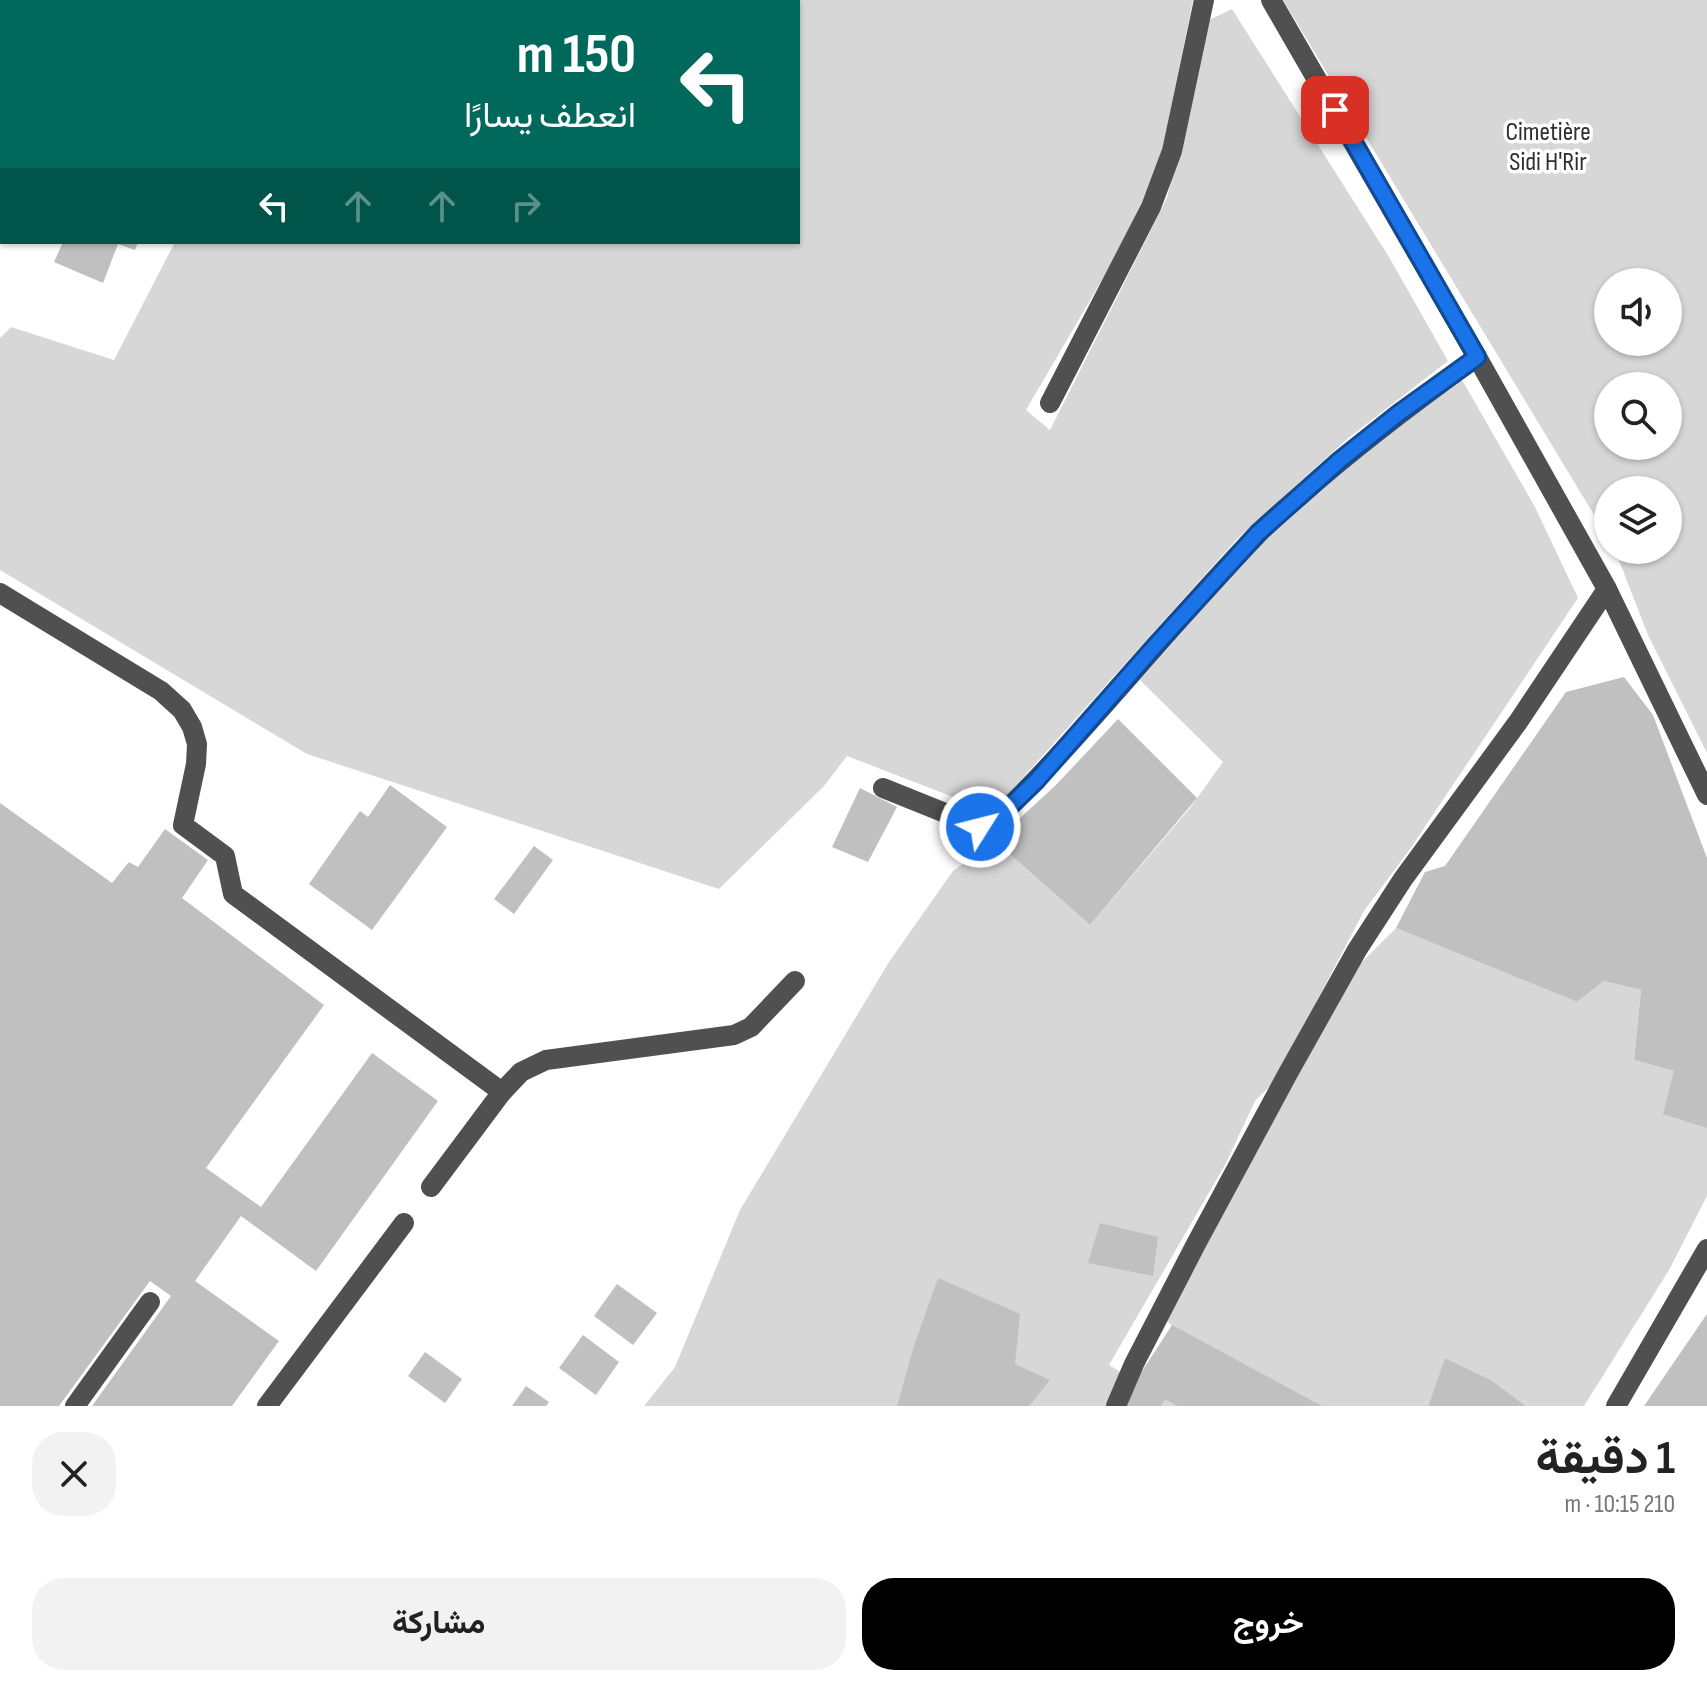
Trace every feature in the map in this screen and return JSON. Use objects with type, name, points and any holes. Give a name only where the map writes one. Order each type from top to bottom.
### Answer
[{"type":"street","points":[[1050,403],[1155,197],[1172,151],[1204,0]]},
{"type":"street","points":[[1271,0],[1607,589],[1707,795]]},
{"type":"street","points":[[883,788],[980,827],[990,826],[1037,780],[1258,533],[1340,460],[1477,357]]},
{"type":"street","points":[[1116,1406],[1134,1364],[1196,1244],[1357,950],[1403,879],[1518,722],[1607,589]]},
{"type":"street","points":[[0,593],[161,691],[182,710],[197,744],[196,764],[183,825],[225,856],[233,894],[502,1092]]},
{"type":"street","points":[[431,1187],[502,1092],[521,1072],[546,1060],[734,1035],[751,1027],[795,981]]},
{"type":"street","points":[[267,1406],[404,1223]]},
{"type":"street","points":[[1616,1406],[1707,1249]]},
{"type":"street","points":[[75,1406],[150,1302]]},
{"type":"green space","points":[[800,0],[1193,0],[1161,157],[1127,237],[1026,410],[1050,430],[1167,198],[1207,21],[1232,9],[1389,257],[1448,361],[1347,439],[1238,538],[992,812],[847,756],[824,786],[719,889],[307,754],[0,570],[0,338],[11,327],[114,360],[174,244],[800,244]]},
{"type":"green space","name":"Cimetière Sidi H'Rir","points":[[1283,0],[1707,0],[1707,753],[1648,635],[1620,564],[1682,564],[1682,476],[1594,476],[1594,515]]},
{"type":"green space","points":[[1462,380],[1535,507],[1578,598],[1410,849],[1364,911],[1275,1081],[1255,1101],[1225,1165],[1109,1365],[1135,1381],[1172,1326],[1163,1316],[1351,973],[1396,928],[1577,1002],[1604,981],[1641,990],[1634,1060],[1674,1071],[1707,1128],[1707,1196],[1669,1270],[1584,1406],[1526,1406],[1491,1380],[1445,1358],[1428,1406],[644,1406],[675,1367],[740,1210],[889,962],[953,871],[995,841],[1090,925],[1190,808],[1223,762],[1140,680],[1250,554],[1359,455]]},
{"type":"building","points":[[62,244],[118,244],[103,283],[54,262]]},
{"type":"building","points":[[118,244],[137,244],[135,250]]},
{"type":"building","points":[[1624,677],[1653,715],[1707,858],[1707,1128],[1663,1114],[1674,1071],[1634,1060],[1641,990],[1604,981],[1577,1002],[1396,928],[1425,872],[1445,866],[1566,692]]},
{"type":"building","points":[[1118,719],[1197,798],[1090,925],[995,841],[1056,785]]},
{"type":"building","points":[[390,785],[447,827],[372,930],[309,884],[360,811],[368,817]]},
{"type":"building","points":[[860,788],[897,807],[868,862],[832,847]]},
{"type":"building","points":[[0,803],[112,883],[129,862],[138,867],[165,829],[208,860],[182,898],[324,1005],[206,1168],[261,1207],[372,1053],[438,1101],[316,1271],[241,1216],[195,1281],[279,1341],[232,1406],[92,1406],[171,1296],[150,1281],[59,1406],[0,1406]]},
{"type":"building","points":[[534,846],[553,860],[514,914],[494,899]]},
{"type":"building","points":[[1100,1223],[1158,1237],[1153,1276],[1088,1263]]},
{"type":"building","points":[[938,1278],[1020,1314],[1015,1364],[1050,1380],[1029,1406],[897,1406]]},
{"type":"building","points":[[617,1284],[657,1313],[633,1345],[594,1316]]},
{"type":"building","points":[[1707,1314],[1707,1406],[1644,1406]]},
{"type":"building","points":[[1172,1325],[1322,1406],[1177,1406],[1165,1399],[1161,1406],[1120,1406]]},
{"type":"building","points":[[583,1335],[619,1362],[596,1395],[559,1368]]},
{"type":"building","points":[[425,1352],[462,1379],[445,1403],[408,1376]]},
{"type":"building","points":[[1445,1358],[1491,1380],[1526,1406],[1428,1406]]},
{"type":"building","points":[[526,1386],[549,1402],[546,1406],[512,1406]]},
{"type":"route","points":[[980,827],[990,826],[1037,780],[1258,533],[1340,460],[1477,357],[1335,110]]}]
